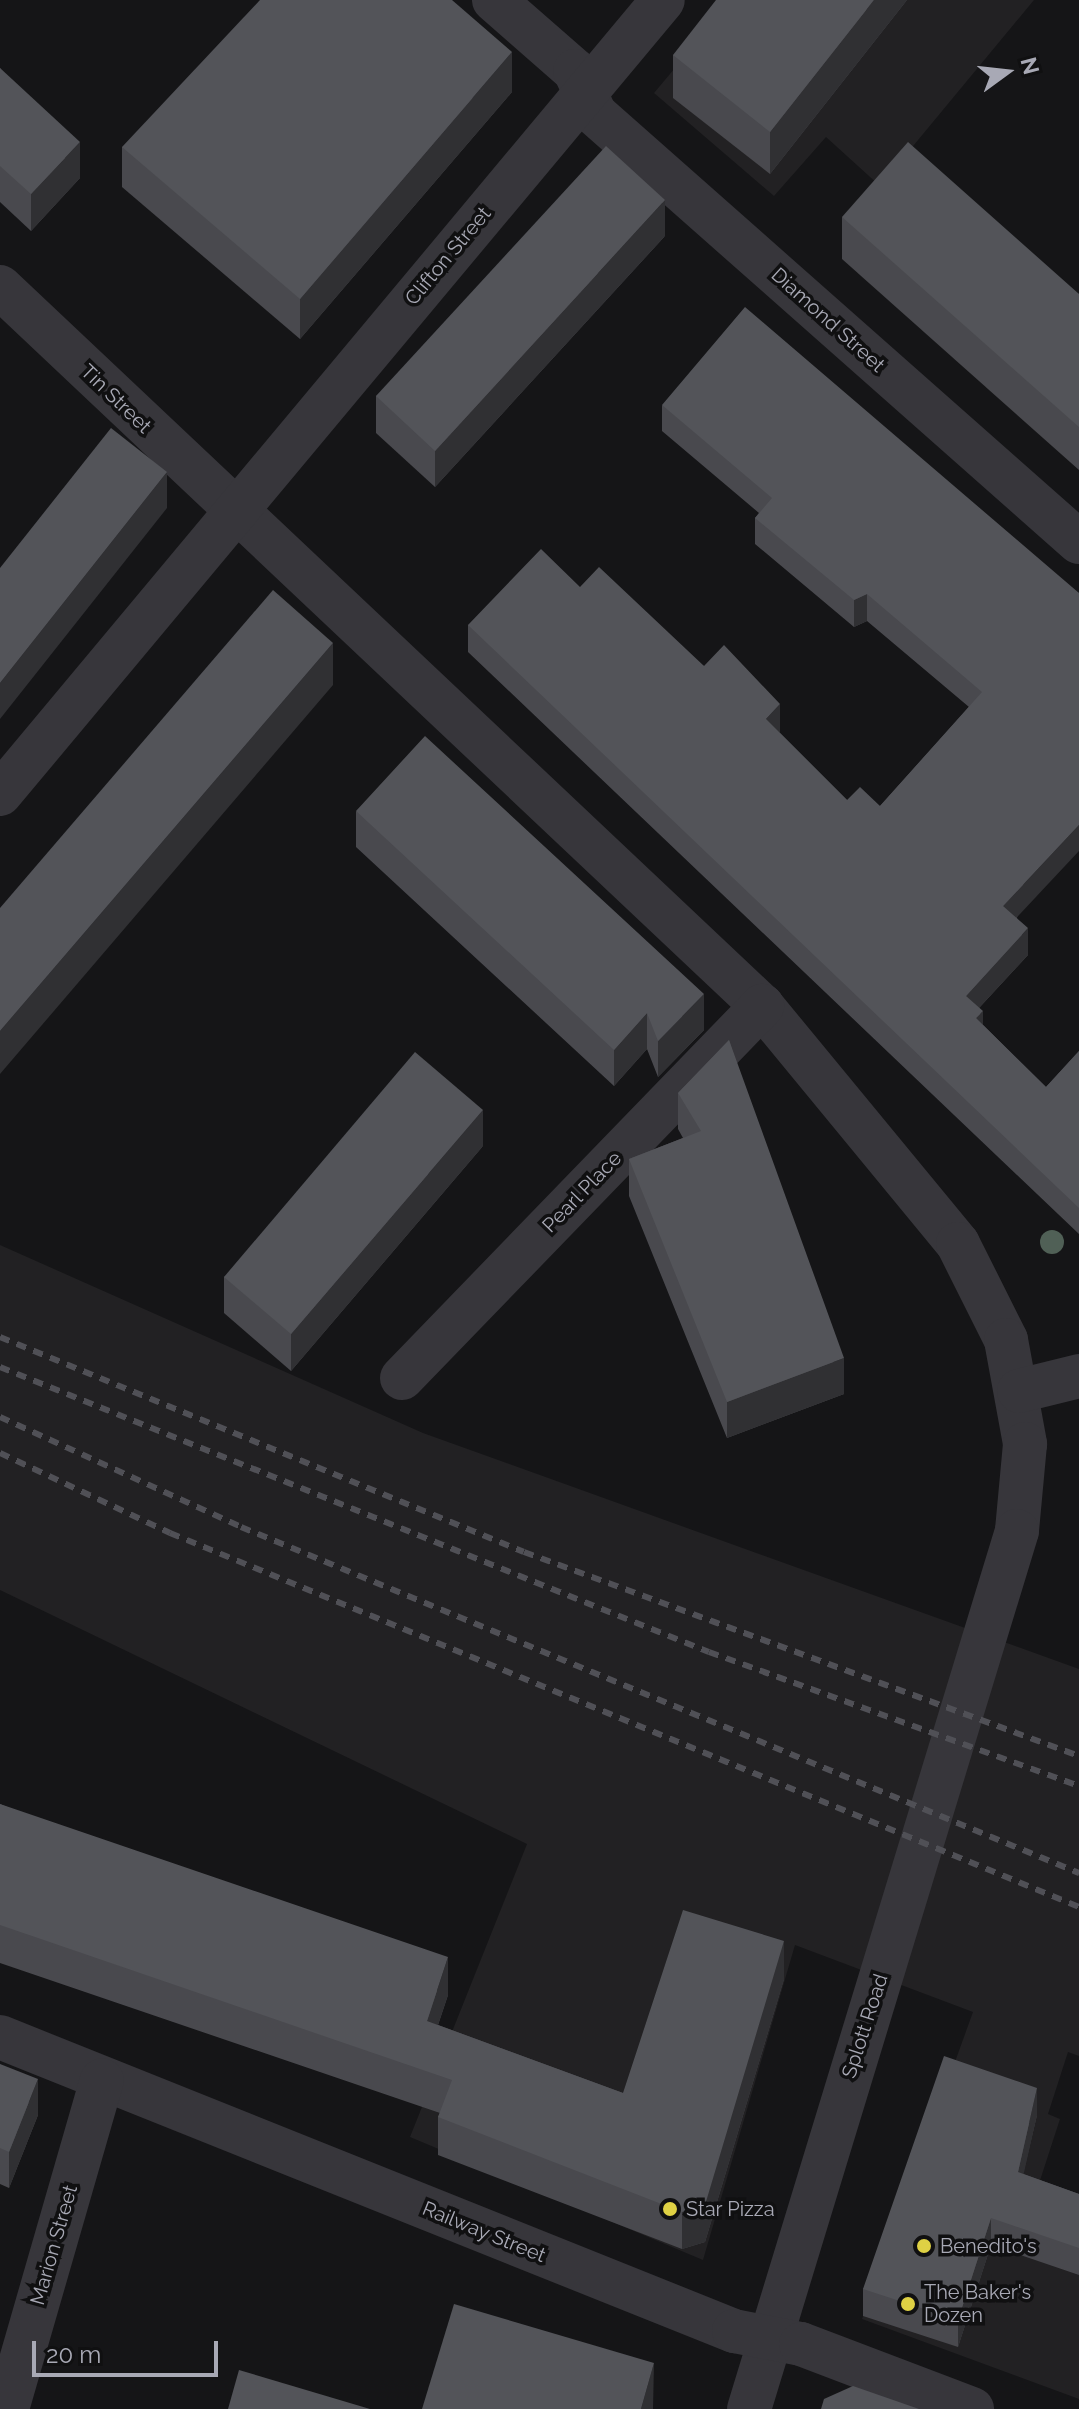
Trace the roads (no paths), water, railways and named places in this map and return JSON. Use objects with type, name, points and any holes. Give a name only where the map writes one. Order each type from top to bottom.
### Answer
[{"type":"street","name":"Diamond Street","points":[[494,0],[575,71],[595,114],[1079,542]]},
{"type":"street","name":"Clifton Street","points":[[0,794],[232,510],[663,0]]},
{"type":"street","name":"Tin Street","points":[[0,287],[232,510],[762,1006]]},
{"type":"street","name":"Pearl Place","points":[[402,1378],[762,1006]]},
{"type":"street","name":"Splott Road","points":[[749,2409],[768,2337],[985,1644],[1023,1487],[1019,1391],[989,1299],[958,1244],[762,1006]]},
{"type":"street","points":[[1019,1391],[1079,1376]]},
{"type":"street","name":"Railway Street","points":[[0,2037],[734,2331],[768,2337],[972,2409]]},
{"type":"street","name":"Marion Street","points":[[7,2409],[102,2080]]},
{"type":"railway","points":[[0,1337],[524,1552],[1079,1756]]},
{"type":"railway","points":[[0,1367],[709,1652],[1079,1786]]},
{"type":"railway","points":[[0,1417],[241,1527],[1079,1873]]},
{"type":"railway","points":[[0,1453],[170,1533],[1079,1907]]},
{"type":"place","name":"Star Pizza","points":[[670,2209]]},
{"type":"place","name":"Benedito's","points":[[924,2246]]},
{"type":"place","name":"The Baker's Dozen","points":[[908,2304]]}]
